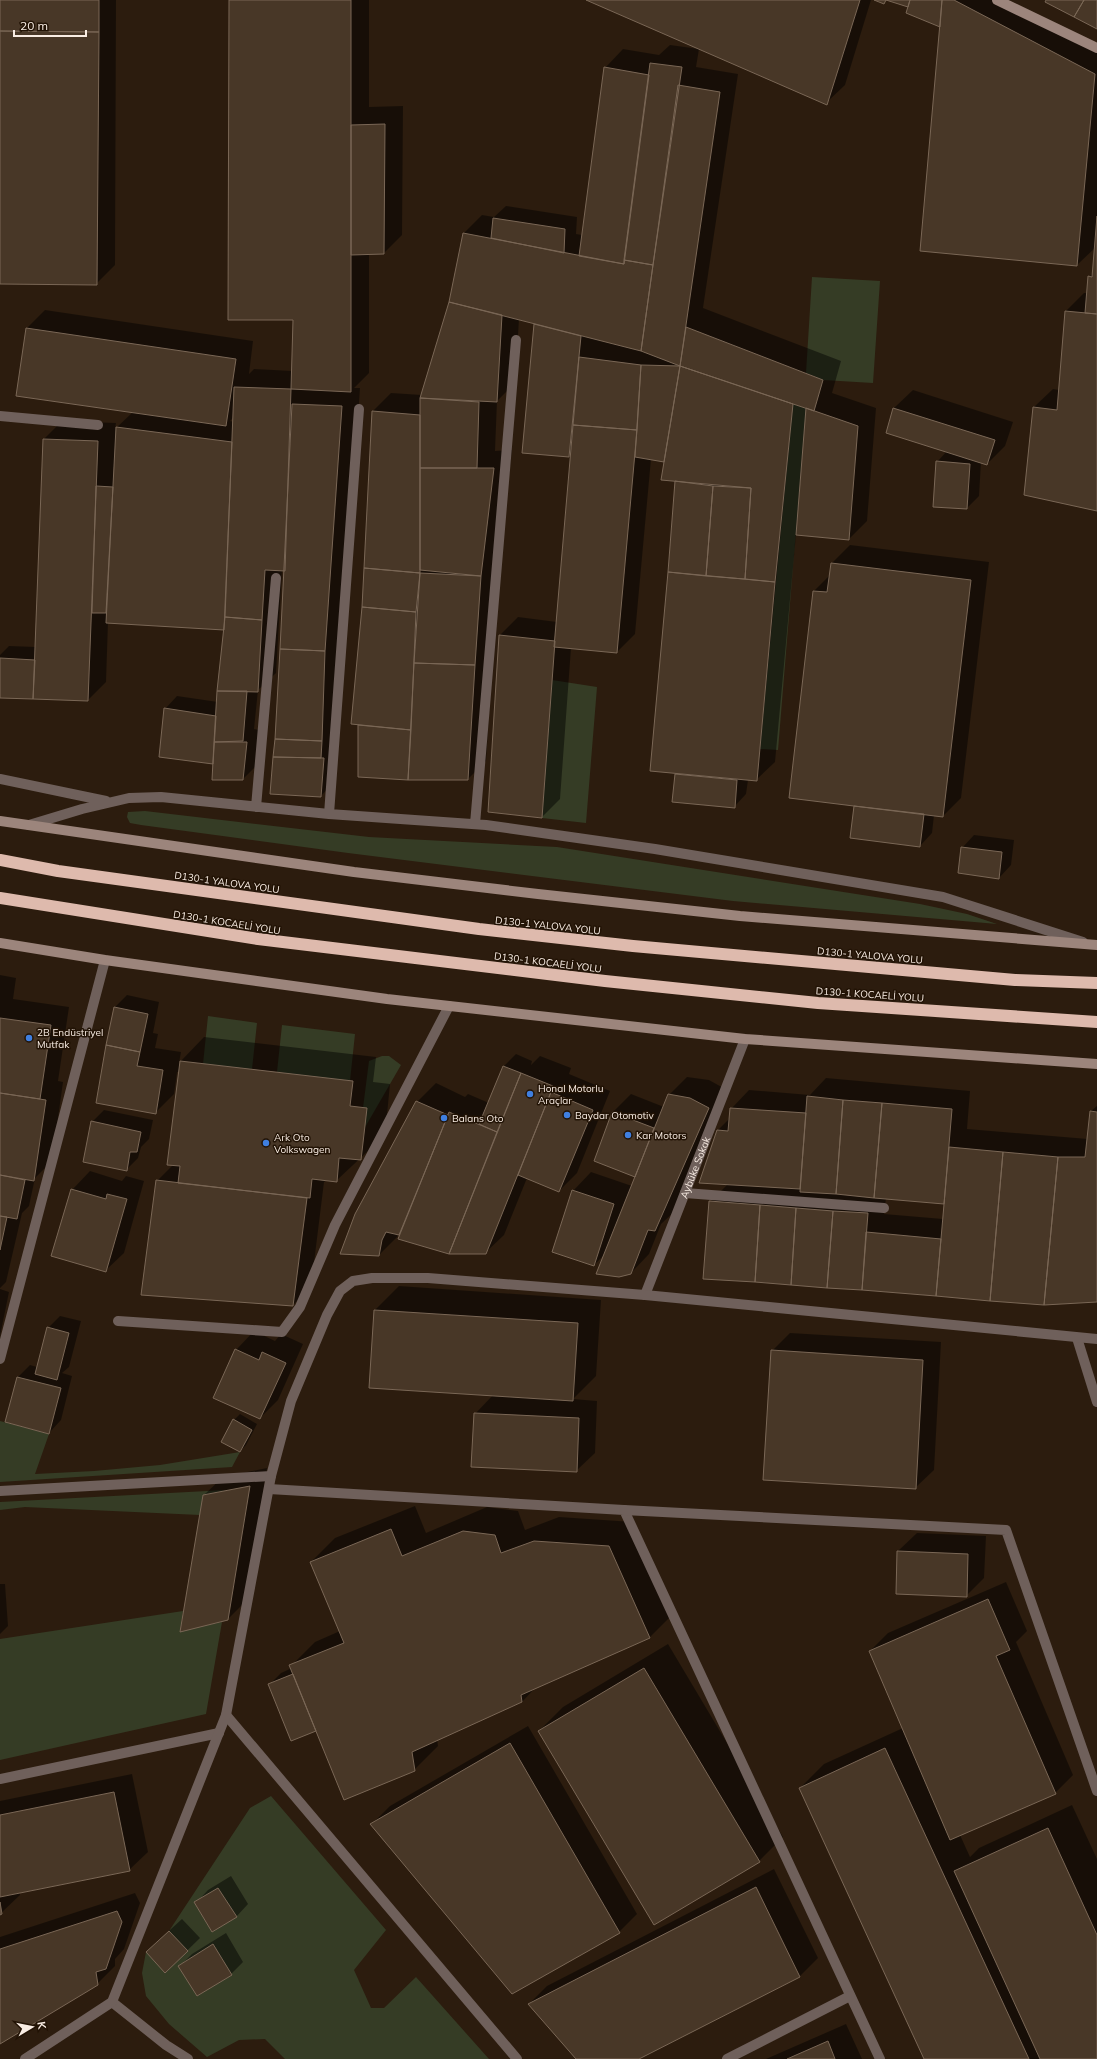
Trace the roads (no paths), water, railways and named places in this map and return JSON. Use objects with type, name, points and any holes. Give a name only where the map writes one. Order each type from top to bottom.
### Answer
[{"type":"highway","name":"D130-1 YALOVA YOLU","points":[[0,860],[58,871],[478,929],[633,946],[1007,979],[1097,983]]},
{"type":"highway","name":"D130-1 KOCAELİ YOLU","points":[[0,898],[258,939],[605,982],[818,1003],[1097,1022]]},
{"type":"street","points":[[997,0],[1097,48]]},
{"type":"street","points":[[475,824],[516,340]]},
{"type":"street","points":[[329,814],[359,409]]},
{"type":"street","points":[[0,416],[98,425]]},
{"type":"street","points":[[256,807],[276,578]]},
{"type":"street","points":[[0,779],[110,802]]},
{"type":"street","points":[[29,825],[110,802],[129,798],[161,797],[329,814],[475,824],[655,849],[943,897],[1095,945]]},
{"type":"street","points":[[0,821],[354,872],[546,895],[740,916],[1095,945]]},
{"type":"street","points":[[0,943],[105,960],[449,1006],[745,1039],[1097,1064]]},
{"type":"street","points":[[0,1359],[105,960]]},
{"type":"street","points":[[118,1321],[282,1332],[300,1307],[334,1225],[449,1006]]},
{"type":"street","name":"Aybüke Sokak","points":[[645,1295],[745,1039]]},
{"type":"street","points":[[685,1193],[884,1208]]},
{"type":"street","points":[[25,2059],[112,2002],[226,1715],[271,1476],[292,1401],[327,1314],[340,1291],[354,1281],[372,1278],[428,1278],[645,1295],[1097,1339]]},
{"type":"street","points":[[1077,1338],[1097,1402]]},
{"type":"street","points":[[0,1491],[271,1476]]},
{"type":"street","points":[[269,1489],[624,1510],[1006,1530],[1097,1791]]},
{"type":"street","points":[[624,1510],[880,2059]]},
{"type":"street","points":[[226,1715],[517,2059]]},
{"type":"street","points":[[0,1780],[219,1733]]},
{"type":"street","points":[[727,2059],[850,1996]]},
{"type":"street","points":[[112,2002],[166,2045],[188,2059]]},
{"type":"place","name":"2B Endüstriyel Mutfak","points":[[29,1038]]},
{"type":"place","name":"Honal Motorlu Araçlar","points":[[530,1094]]},
{"type":"place","name":"Baydar Otomotiv","points":[[567,1115]]},
{"type":"place","name":"Balans Oto","points":[[444,1118]]},
{"type":"place","name":"Kar Motors","points":[[628,1135]]},
{"type":"place","name":"Ark Oto Volkswagen","points":[[266,1143]]}]
